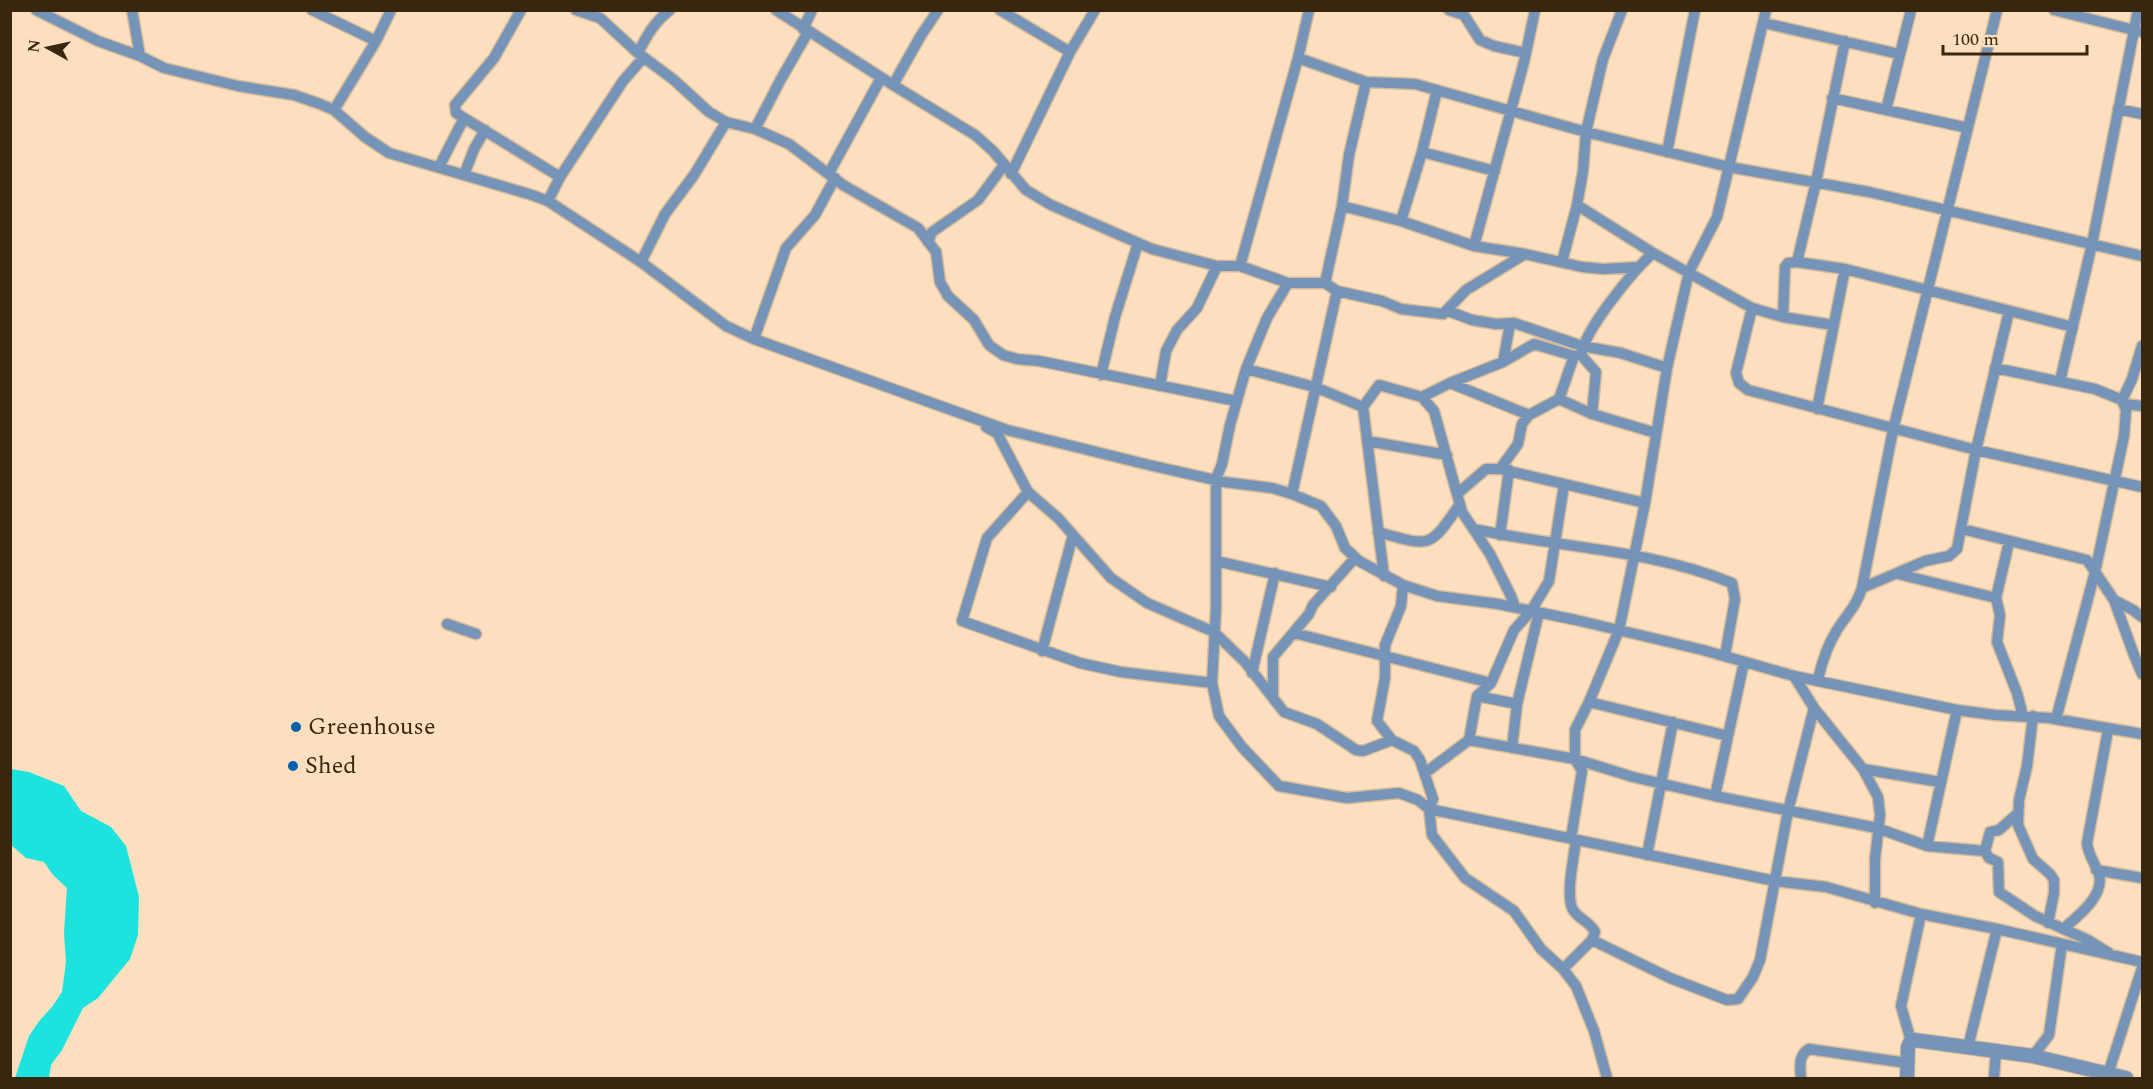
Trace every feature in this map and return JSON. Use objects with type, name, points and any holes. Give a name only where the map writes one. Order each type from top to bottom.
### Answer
[{"type":"street","points":[[36,10],[98,41],[140,56],[164,68],[238,86],[294,95],[334,110],[365,137],[389,153],[548,201],[641,262],[726,326],[754,339],[1006,430],[1216,479],[1272,488],[1321,506],[1336,526],[1346,548],[1355,558],[1403,585],[1437,596],[1515,607],[1619,630],[1725,656],[1794,676],[1818,679],[1957,710],[2056,719],[2108,730],[2142,734]]},
{"type":"street","points":[[132,10],[140,56]]},
{"type":"street","points":[[312,10],[376,41]]},
{"type":"street","points":[[334,110],[376,41],[391,10]]},
{"type":"street","points":[[521,10],[494,58],[455,105],[456,113],[560,177]]},
{"type":"street","points":[[576,10],[600,18],[640,56],[674,80],[705,109],[726,122],[755,129],[789,144],[832,176],[918,228],[936,252],[940,282],[948,296],[974,321],[988,345],[1003,355],[1236,401]]},
{"type":"street","points":[[548,201],[560,177],[640,56],[652,28],[658,19],[669,10]]},
{"type":"street","points":[[776,10],[806,31],[975,135],[1026,190],[1051,205],[1152,249],[1217,266],[1240,266],[1288,283],[1325,283],[1337,291],[1382,301],[1401,309],[1443,314],[1466,290],[1525,254]]},
{"type":"street","points":[[755,129],[806,31],[812,10]]},
{"type":"street","points":[[893,85],[938,10]]},
{"type":"street","points":[[1000,10],[1070,52]]},
{"type":"street","points":[[928,242],[932,232],[978,200],[1007,169],[1095,10]]},
{"type":"street","points":[[1240,266],[1298,58],[1309,10]]},
{"type":"street","points":[[1449,10],[1464,15],[1480,40],[1494,46],[1526,53]]},
{"type":"street","points":[[1474,246],[1526,53],[1535,10]]},
{"type":"street","points":[[1562,262],[1583,171],[1586,132],[1603,59],[1622,10]]},
{"type":"street","points":[[1667,152],[1695,10]]},
{"type":"street","points":[[1563,969],[1592,940],[1595,932],[1572,908],[1570,896],[1573,839],[1582,771],[1575,759],[1575,730],[1619,630],[1645,503],[1667,368],[1689,272],[1717,217],[1767,10]]},
{"type":"street","points":[[1886,110],[1911,10]]},
{"type":"street","points":[[1818,679],[1823,658],[1838,629],[1853,609],[1862,588],[1893,430],[1997,10]]},
{"type":"street","points":[[2054,10],[2138,31]]},
{"type":"street","points":[[2060,381],[2092,244],[2118,109],[2138,31],[2138,10]]},
{"type":"street","points":[[1764,23],[1899,54]]},
{"type":"street","points":[[1797,262],[1845,41]]},
{"type":"street","points":[[1298,58],[1366,81],[1414,84],[1586,132],[1729,167],[1869,192],[2142,256]]},
{"type":"street","points":[[754,339],[786,248],[815,215],[881,78]]},
{"type":"street","points":[[1325,283],[1342,206],[1348,155],[1366,81]]},
{"type":"street","points":[[1401,221],[1422,152],[1437,90]]},
{"type":"street","points":[[1832,98],[1968,128]]},
{"type":"street","points":[[2118,109],[2142,114]]},
{"type":"street","points":[[439,167],[464,118]]},
{"type":"street","points":[[641,262],[665,214],[694,175],[726,122]]},
{"type":"street","points":[[464,174],[485,130]]},
{"type":"street","points":[[1422,152],[1495,171]]},
{"type":"street","points":[[1576,205],[1653,253],[1752,308],[1783,317],[1833,325]]},
{"type":"street","points":[[1342,206],[1401,221],[1474,246],[1604,268],[1638,267]]},
{"type":"street","points":[[1101,375],[1115,317],[1138,243]]},
{"type":"street","points":[[1500,535],[1505,469],[1518,444],[1522,424],[1529,415],[1559,399],[1579,352],[1594,327],[1638,267],[1653,253]]},
{"type":"street","points":[[1783,317],[1785,267],[1788,263],[1797,262],[1845,269],[2073,327]]},
{"type":"street","points":[[1160,386],[1166,351],[1177,330],[1197,308],[1217,266]]},
{"type":"street","points":[[1817,409],[1845,269]]},
{"type":"street","points":[[1288,283],[1267,318],[1246,369],[1236,401],[1222,464],[1216,479],[1212,683],[1219,716],[1242,747],[1279,786],[1347,798],[1399,793],[1418,800],[1429,809],[1775,881],[1826,887],[1875,903],[1921,914],[2142,962]]},
{"type":"street","points":[[1292,494],[1337,291]]},
{"type":"street","points":[[1752,308],[1737,369],[1739,383],[1748,390],[1893,430],[2142,487]]},
{"type":"street","points":[[1448,311],[1472,320],[1496,324],[1514,323],[1539,331],[1579,352],[1596,372],[1592,414]]},
{"type":"street","points":[[1862,588],[1925,561],[1949,556],[1957,549],[1976,450],[2009,311]]},
{"type":"street","points":[[1503,362],[1510,324]]},
{"type":"street","points":[[1534,345],[1539,331]]},
{"type":"street","points":[[1422,397],[1503,362],[1534,345],[1579,352],[1621,353],[1667,368]]},
{"type":"street","points":[[2056,719],[2095,572],[2126,427],[2123,402],[2142,346]]},
{"type":"street","points":[[1995,368],[2095,389],[2123,402],[2142,406]]},
{"type":"street","points":[[1246,369],[1315,387],[1363,407]]},
{"type":"street","points":[[1450,383],[1529,415]]},
{"type":"street","points":[[1384,576],[1363,407],[1379,385],[1422,397],[1434,411],[1462,512],[1490,554],[1515,607]]},
{"type":"street","points":[[1559,399],[1592,414],[1656,433]]},
{"type":"street","points":[[970,418],[997,433],[1028,492],[1058,518],[1111,578],[1147,603],[1214,632],[1232,647],[1284,712],[1317,724],[1356,750],[1363,751],[1392,740]]},
{"type":"street","points":[[1367,441],[1447,455]]},
{"type":"street","points":[[1378,532],[1419,544],[1431,539],[1440,533],[1459,499],[1486,469],[1505,469],[1645,503]]},
{"type":"street","points":[[1512,748],[1517,704],[1535,612],[1549,581],[1557,542],[1564,485]]},
{"type":"street","points":[[1028,492],[987,538],[962,621],[1080,663],[1121,672],[1212,683]]},
{"type":"street","points":[[1474,529],[1634,555],[1732,583],[1735,599],[1725,656]]},
{"type":"street","points":[[1962,529],[2087,560],[2114,600],[2142,674]]},
{"type":"street","points":[[1042,651],[1073,535]]},
{"type":"street","points":[[2010,542],[1996,598],[2000,615],[1997,642],[2028,716],[2027,766],[2017,814],[2018,825],[2033,859],[2054,880],[2048,923]]},
{"type":"street","points":[[1273,698],[1273,657],[1309,614],[1313,605],[1355,558]]},
{"type":"street","points":[[1216,561],[1331,587]]},
{"type":"street","points":[[1252,673],[1275,573]]},
{"type":"street","points":[[1898,574],[1996,598]]},
{"type":"street","points":[[1403,585],[1401,606],[1388,633],[1384,655],[1385,678],[1377,721],[1392,740],[1413,751],[1420,760],[1433,799],[1429,809],[1432,835],[1464,878],[1514,911],[1541,949],[1563,969],[1575,986],[1590,1022],[1607,1078]]},
{"type":"street","points":[[2114,600],[2142,617]]},
{"type":"street","points":[[2133,610],[2142,602]]},
{"type":"street","points":[[1425,773],[1470,740],[1477,696],[1491,683],[1514,630],[1535,612]]},
{"type":"street","points":[[447,624],[476,634]]},
{"type":"street","points":[[1294,633],[1491,683]]},
{"type":"street","points":[[1715,796],[1743,662]]},
{"type":"street","points":[[1794,676],[1814,708],[1863,769],[1878,797],[1880,815],[1877,828],[1875,903]]},
{"type":"street","points":[[1477,696],[1517,704]]},
{"type":"street","points":[[1589,702],[1728,736]]},
{"type":"street","points":[[1592,940],[1670,978],[1726,1000],[1738,999],[1753,977],[1760,960],[1788,811],[1814,708]]},
{"type":"street","points":[[1928,846],[1957,710]]},
{"type":"street","points":[[1647,855],[1673,722]]},
{"type":"street","points":[[2063,929],[2089,905],[2097,890],[2099,875],[2089,854],[2087,843],[2108,730]]},
{"type":"street","points":[[1470,740],[1575,759],[1660,784],[1877,828],[1928,846],[1985,851]]},
{"type":"street","points":[[1863,769],[1940,782]]},
{"type":"street","points":[[2017,814],[1999,830],[1990,831],[1985,851],[1989,858],[1998,862],[1999,892],[2048,923],[2088,940],[2114,957]]},
{"type":"street","points":[[2096,870],[2142,878]]},
{"type":"street","points":[[1907,1078],[1908,1047],[1911,1041],[1901,1006],[1921,914]]},
{"type":"street","points":[[1968,1047],[1997,929]]},
{"type":"street","points":[[2033,1056],[2049,1035],[2062,944]]},
{"type":"street","points":[[2108,1074],[2142,968]]},
{"type":"street","points":[[1911,1041],[1922,1040],[2033,1056],[2126,1078]]},
{"type":"street","points":[[1801,1078],[1800,1062],[1803,1053],[1809,1049],[1907,1062]]},
{"type":"street","points":[[1994,1078],[1996,1051]]},
{"type":"water","points":[[11,769],[29,772],[64,786],[81,811],[111,827],[126,846],[139,897],[138,935],[130,959],[98,998],[83,1008],[62,1050],[51,1065],[49,1078],[15,1078],[29,1036],[62,992],[66,962],[64,933],[67,888],[53,875],[44,862],[26,858],[11,845]]},
{"type":"place","name":"Greenhouse","points":[[296,727]]},
{"type":"place","name":"Shed","points":[[293,766]]}]
